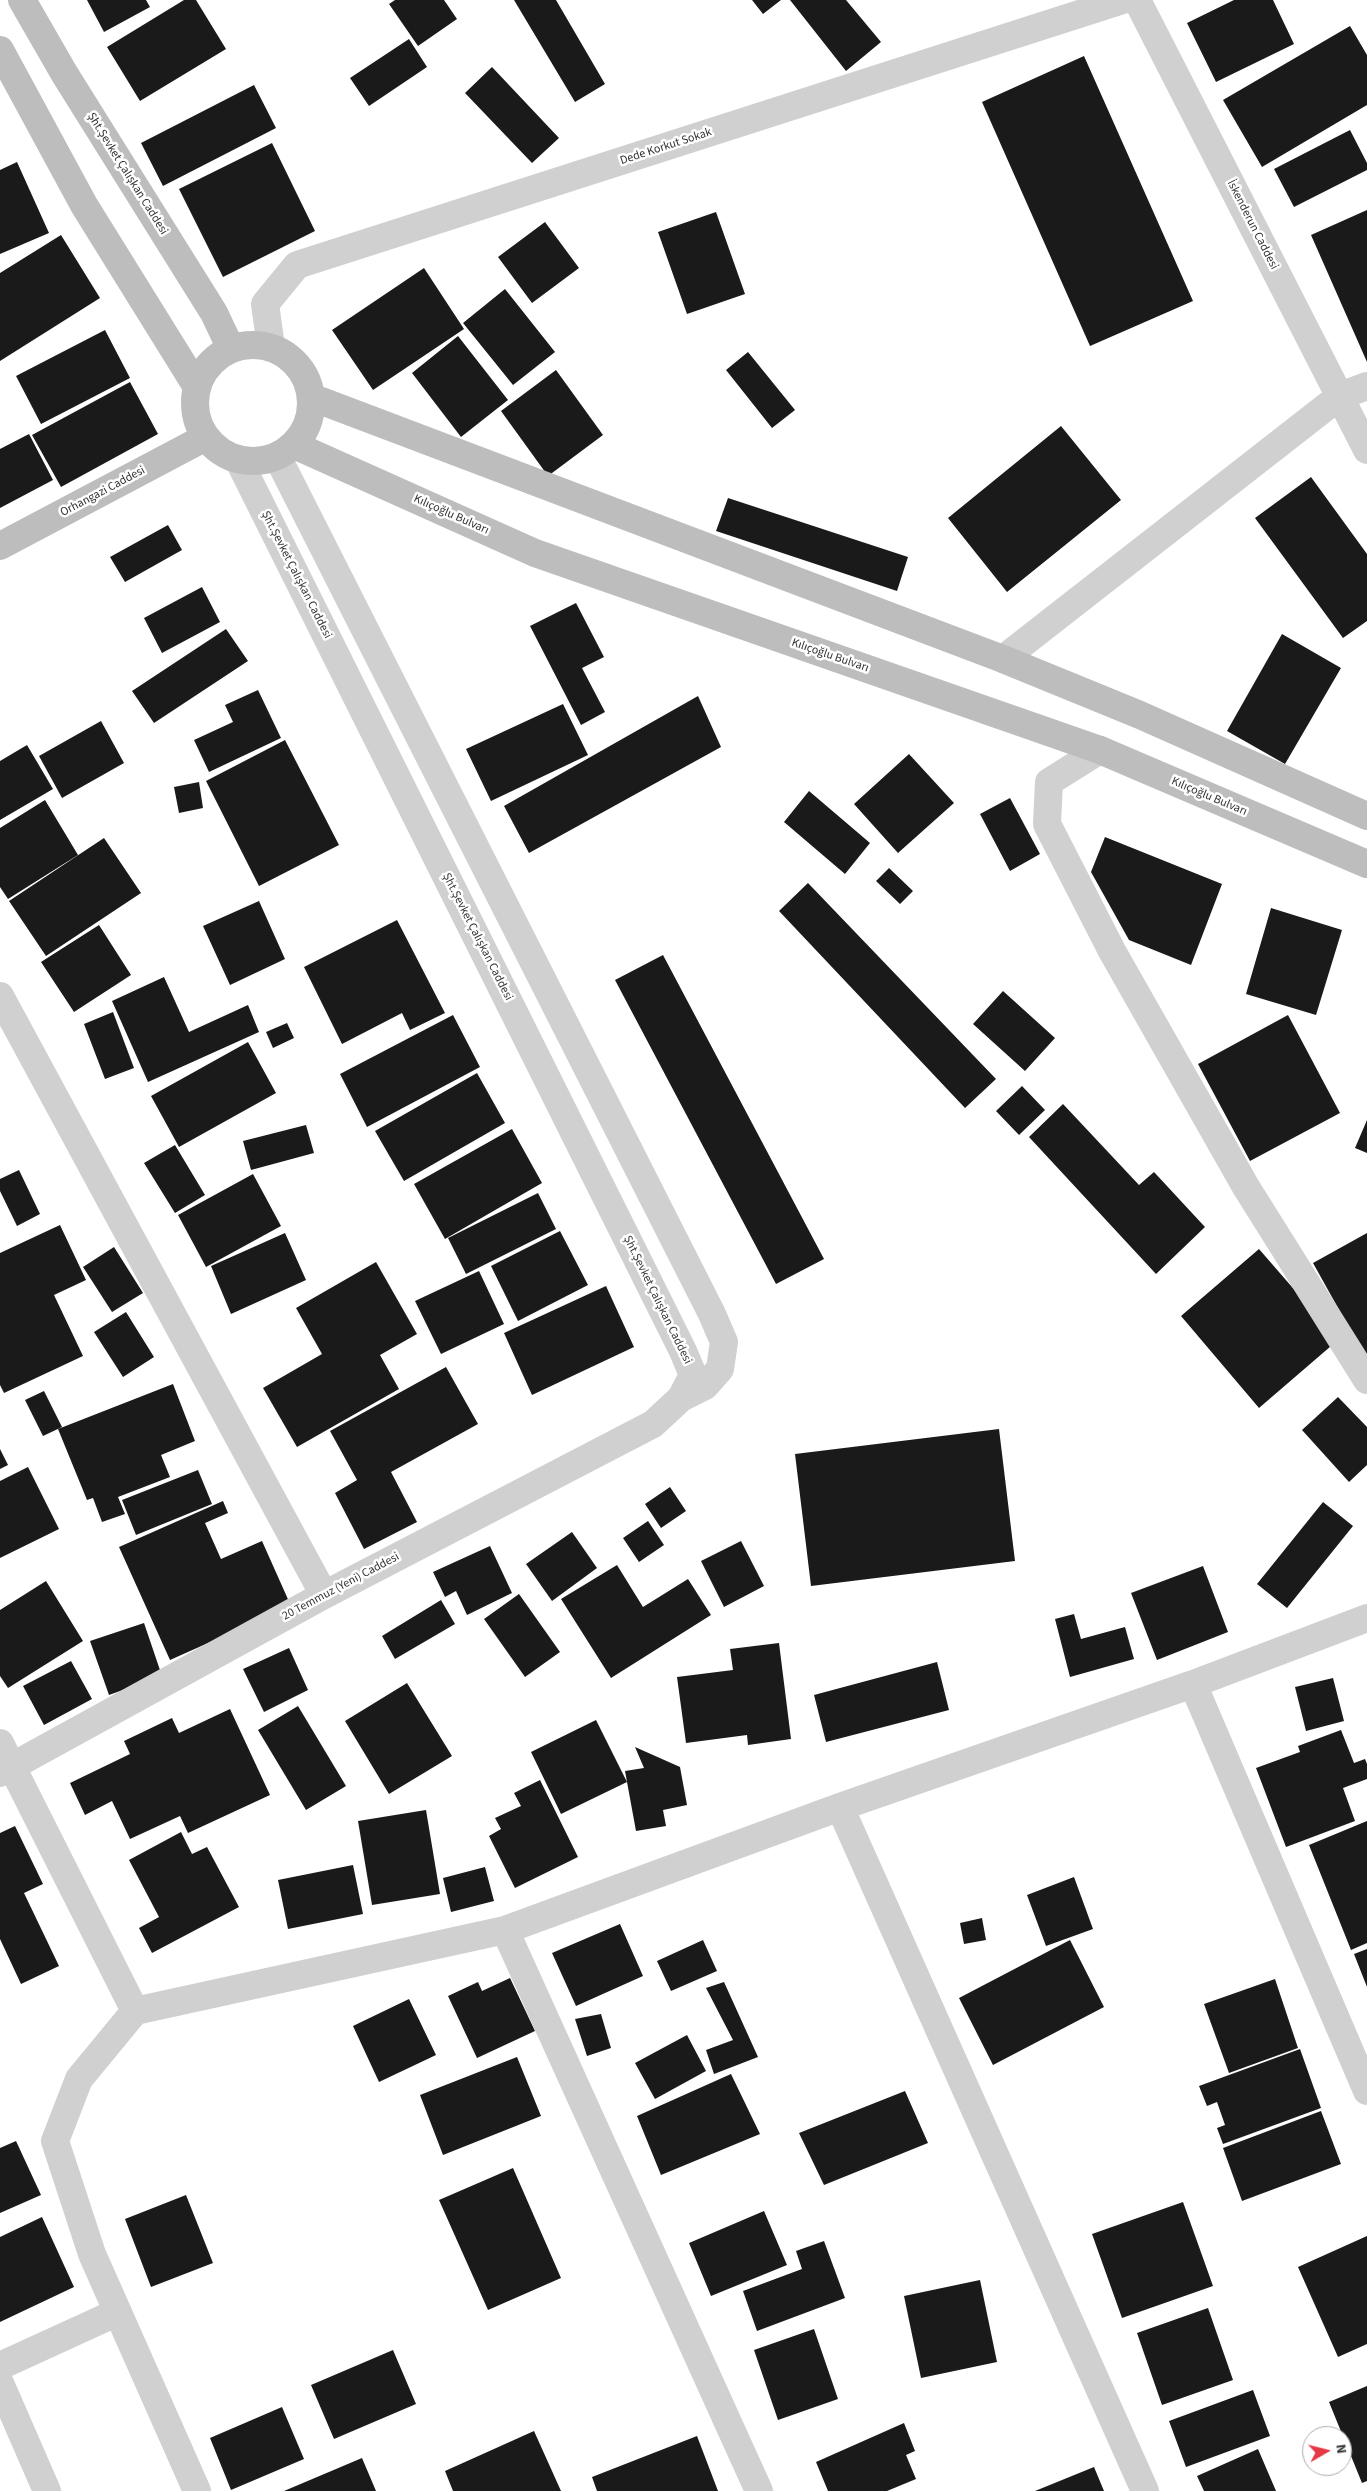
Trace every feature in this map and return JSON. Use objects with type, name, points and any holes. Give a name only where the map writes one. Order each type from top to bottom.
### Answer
[{"type":"street","name":"Şht.Şevket Çalışkan Caddesi","points":[[22,0],[64,73],[214,313],[231,349]]},
{"type":"street","name":"Dede Korkut Sokak","points":[[271,347],[265,304],[297,266],[1123,0]]},
{"type":"street","name":"İskenderun Caddesi","points":[[1137,0],[1367,450]]},
{"type":"street","points":[[0,50],[84,205],[197,387]]},
{"type":"street","points":[[251,344],[271,347],[286,354],[299,366],[307,380],[311,397],[310,414],[304,431],[286,450],[258,461],[238,460],[220,451],[206,438],[198,422],[195,405],[197,387],[205,371],[216,358],[231,349],[251,344]]},
{"type":"street","points":[[1003,659],[1340,396],[1367,386]]},
{"type":"street","points":[[311,397],[1003,659],[1140,715],[1367,816]]},
{"type":"street","name":"Orhangazi Caddesi","points":[[0,546],[206,438]]},
{"type":"street","points":[[286,450],[712,1314],[724,1342],[720,1369],[706,1386],[681,1398]]},
{"type":"street","name":"Kılıçoğlu Bulvarı","points":[[286,450],[535,553],[1100,750],[1367,864]]},
{"type":"street","name":"Şht.Şevket Çalışkan Caddesi","points":[[238,460],[683,1351],[693,1375],[681,1398]]},
{"type":"street","points":[[1100,750],[1049,782],[1047,824],[1112,951],[1246,1187],[1367,1380]]},
{"type":"street","points":[[0,996],[324,1595]]},
{"type":"street","name":"20 Temmuz (Yeni) Caddesi","points":[[4,1761],[653,1424],[681,1398]]},
{"type":"street","points":[[197,2491],[92,2254],[55,2141],[80,2080],[135,2011],[505,1930],[840,1807],[1193,1684],[1367,1618]]},
{"type":"street","points":[[1193,1684],[1367,2091]]},
{"type":"street","points":[[4,1761],[135,2011]]},
{"type":"street","points":[[840,1807],[1145,2491]]},
{"type":"street","points":[[505,1930],[759,2491]]},
{"type":"street","points":[[0,2366],[118,2312]]},
{"type":"street","points":[[0,2383],[47,2491]]},
{"type":"building","points":[[87,0],[146,0],[150,7],[104,32]]},
{"type":"building","points":[[184,0],[196,0],[226,49],[140,101],[107,47]]},
{"type":"building","points":[[395,0],[444,0],[457,19],[418,46],[389,4]]},
{"type":"building","points":[[514,0],[556,0],[605,84],[575,102]]},
{"type":"building","points":[[752,0],[781,0],[763,14]]},
{"type":"building","points":[[790,0],[846,0],[881,42],[846,71]]},
{"type":"building","points":[[1234,0],[1273,0],[1294,44],[1216,82],[1187,23]]},
{"type":"building","points":[[1350,26],[1367,55],[1367,105],[1262,167],[1223,100]]},
{"type":"building","points":[[409,39],[427,67],[369,106],[350,78]]},
{"type":"building","points":[[1084,56],[1193,301],[1090,346],[982,102]]},
{"type":"building","points":[[492,67],[559,138],[532,163],[465,93]]},
{"type":"building","points":[[254,85],[276,128],[163,186],[141,143]]},
{"type":"building","points":[[1350,130],[1367,163],[1367,170],[1294,207],[1274,169]]},
{"type":"building","points":[[272,143],[315,231],[223,277],[179,189]]},
{"type":"building","points":[[17,162],[49,233],[0,254],[0,170]]},
{"type":"building","points":[[1367,210],[1367,362],[1311,235]]},
{"type":"building","points":[[716,212],[745,294],[687,314],[658,232]]},
{"type":"building","points":[[545,222],[579,268],[532,303],[498,257]]},
{"type":"building","points":[[61,235],[100,298],[0,361],[0,273]]},
{"type":"building","points":[[424,268],[464,329],[373,390],[332,330]]},
{"type":"building","points":[[505,289],[555,352],[513,385],[463,323]]},
{"type":"building","points":[[105,330],[130,378],[41,424],[16,376]]},
{"type":"building","points":[[458,336],[508,400],[461,437],[412,373]]},
{"type":"building","points":[[748,352],[795,410],[772,428],[726,370]]},
{"type":"building","points":[[556,370],[603,435],[548,476],[501,411]]},
{"type":"building","points":[[130,382],[158,434],[61,487],[32,435]]},
{"type":"building","points":[[1061,426],[1121,500],[1007,592],[948,518]]},
{"type":"building","points":[[29,434],[53,480],[0,508],[0,449]]},
{"type":"building","points":[[1311,477],[1367,554],[1367,621],[1343,638],[1255,518]]},
{"type":"building","points":[[728,498],[908,557],[897,591],[716,531]]},
{"type":"building","points":[[168,525],[182,550],[125,582],[110,557]]},
{"type":"building","points":[[202,587],[220,622],[162,653],[144,618]]},
{"type":"building","points":[[576,603],[604,657],[582,668],[605,712],[581,725],[530,626]]},
{"type":"building","points":[[226,629],[248,661],[154,723],[132,691]]},
{"type":"building","points":[[1282,634],[1341,668],[1285,764],[1227,731]]},
{"type":"building","points":[[258,690],[281,738],[209,772],[194,740],[233,722],[225,705]]},
{"type":"building","points":[[698,696],[721,747],[529,853],[504,806]]},
{"type":"building","points":[[563,704],[588,755],[491,801],[466,749]]},
{"type":"building","points":[[101,721],[124,763],[62,798],[39,756]]},
{"type":"building","points":[[285,740],[339,845],[259,886],[206,781]]},
{"type":"building","points":[[27,745],[53,789],[0,820],[0,761]]},
{"type":"building","points":[[909,754],[954,803],[898,853],[854,804]]},
{"type":"building","points":[[199,782],[203,808],[179,813],[174,787]]},
{"type":"building","points":[[809,791],[870,843],[845,874],[784,822]]},
{"type":"building","points":[[1010,798],[1040,854],[1010,871],[980,814]]},
{"type":"building","points":[[45,800],[78,855],[8,899],[0,887],[0,828]]},
{"type":"building","points":[[1105,837],[1222,884],[1191,965],[1129,940],[1091,872]]},
{"type":"building","points":[[104,838],[141,893],[46,956],[9,901]]},
{"type":"building","points":[[889,868],[913,891],[900,904],[876,881]]},
{"type":"building","points":[[808,883],[996,1079],[965,1108],[779,911]]},
{"type":"building","points":[[259,901],[285,959],[230,985],[203,926]]},
{"type":"building","points":[[1271,908],[1342,930],[1316,1015],[1246,994]]},
{"type":"building","points":[[397,920],[445,1013],[410,1030],[402,1013],[342,1044],[304,967]]},
{"type":"building","points":[[99,925],[131,975],[74,1012],[41,962]]},
{"type":"building","points":[[663,955],[824,1259],[776,1284],[615,980]]},
{"type":"building","points":[[164,977],[189,1032],[248,1005],[259,1032],[148,1082],[112,1001]]},
{"type":"building","points":[[1003,991],[1055,1038],[1025,1071],[973,1024]]},
{"type":"building","points":[[113,1012],[134,1068],[105,1079],[84,1024]]},
{"type":"building","points":[[453,1015],[480,1067],[367,1127],[340,1074]]},
{"type":"building","points":[[1288,1015],[1340,1113],[1250,1161],[1198,1064]]},
{"type":"building","points":[[287,1023],[294,1038],[273,1048],[266,1032]]},
{"type":"building","points":[[248,1042],[276,1093],[179,1147],[151,1096]]},
{"type":"building","points":[[477,1073],[505,1123],[404,1181],[375,1131]]},
{"type":"building","points":[[1022,1086],[1045,1110],[1019,1135],[996,1111]]},
{"type":"building","points":[[1063,1104],[1139,1185],[1154,1172],[1205,1227],[1156,1274],[1029,1137]]},
{"type":"building","points":[[1367,1120],[1367,1153],[1355,1148]]},
{"type":"building","points":[[306,1125],[314,1153],[251,1170],[243,1141]]},
{"type":"building","points":[[512,1129],[542,1183],[445,1239],[414,1184]]},
{"type":"building","points":[[175,1145],[205,1195],[175,1213],[144,1163]]},
{"type":"building","points":[[19,1170],[40,1214],[17,1226],[0,1191],[0,1179]]},
{"type":"building","points":[[253,1174],[281,1226],[206,1267],[178,1215]]},
{"type":"building","points":[[538,1193],[556,1229],[466,1274],[448,1238]]},
{"type":"building","points":[[60,1225],[86,1280],[54,1295],[83,1356],[4,1393],[0,1385],[0,1253]]},
{"type":"building","points":[[560,1231],[588,1285],[518,1321],[491,1266]]},
{"type":"building","points":[[285,1233],[306,1280],[231,1314],[211,1266]]},
{"type":"building","points":[[1367,1233],[1367,1360],[1313,1263]]},
{"type":"building","points":[[114,1247],[143,1293],[112,1312],[83,1267]]},
{"type":"building","points":[[1259,1249],[1338,1340],[1259,1408],[1181,1316]]},
{"type":"building","points":[[376,1262],[417,1334],[380,1355],[399,1389],[297,1447],[263,1388],[322,1354],[296,1308]]},
{"type":"building","points":[[479,1271],[504,1324],[441,1354],[415,1301]]},
{"type":"building","points":[[606,1286],[634,1347],[532,1395],[504,1333]]},
{"type":"building","points":[[126,1312],[154,1357],[123,1377],[94,1332]]},
{"type":"building","points":[[446,1367],[478,1424],[391,1472],[417,1522],[364,1549],[335,1493],[357,1480],[330,1431]]},
{"type":"building","points":[[173,1384],[195,1441],[161,1455],[170,1477],[118,1497],[125,1514],[102,1522],[93,1498],[87,1500],[58,1429]]},
{"type":"building","points":[[44,1391],[62,1427],[43,1436],[25,1400]]},
{"type":"building","points":[[1338,1397],[1367,1427],[1367,1465],[1349,1482],[1302,1430]]},
{"type":"building","points":[[999,1429],[1015,1561],[811,1586],[795,1454]]},
{"type":"building","points":[[0,1449],[8,1465],[0,1469]]},
{"type":"building","points":[[28,1467],[59,1529],[0,1558],[0,1481]]},
{"type":"building","points":[[198,1470],[212,1504],[136,1535],[122,1500]]},
{"type":"building","points":[[670,1487],[686,1511],[661,1528],[645,1504]]},
{"type":"building","points":[[223,1501],[228,1513],[205,1523],[221,1559],[262,1541],[291,1606],[170,1660],[119,1547]]},
{"type":"building","points":[[1323,1502],[1353,1526],[1287,1608],[1257,1584]]},
{"type":"building","points":[[648,1521],[664,1545],[639,1562],[623,1538]]},
{"type":"building","points":[[572,1532],[597,1568],[552,1601],[526,1564]]},
{"type":"building","points":[[741,1541],[764,1586],[724,1607],[701,1561]]},
{"type":"building","points":[[490,1546],[512,1593],[467,1615],[456,1591],[445,1597],[433,1572]]},
{"type":"building","points":[[617,1565],[643,1607],[688,1579],[711,1615],[611,1678],[561,1599]]},
{"type":"building","points":[[1203,1566],[1228,1632],[1157,1660],[1131,1593]]},
{"type":"building","points":[[46,1581],[83,1641],[8,1688],[0,1676],[0,1610]]},
{"type":"building","points":[[519,1594],[560,1652],[525,1677],[484,1619]]},
{"type":"building","points":[[441,1600],[455,1624],[395,1659],[382,1636]]},
{"type":"building","points":[[1074,1614],[1081,1639],[1125,1627],[1134,1659],[1070,1677],[1055,1619]]},
{"type":"building","points":[[144,1623],[162,1676],[109,1695],[90,1641]]},
{"type":"building","points":[[779,1643],[791,1739],[748,1745],[747,1735],[686,1743],[677,1677],[733,1670],[730,1649]]},
{"type":"building","points":[[289,1648],[308,1690],[264,1712],[243,1669]]},
{"type":"building","points":[[71,1661],[92,1699],[44,1725],[23,1686]]},
{"type":"building","points":[[937,1662],[949,1710],[826,1742],[814,1695]]},
{"type":"building","points":[[1333,1678],[1344,1721],[1306,1731],[1295,1687]]},
{"type":"building","points":[[407,1683],[452,1756],[389,1794],[345,1721]]},
{"type":"building","points":[[298,1706],[346,1786],[306,1810],[258,1730]]},
{"type":"building","points":[[230,1709],[270,1795],[188,1833],[180,1816],[130,1839],[112,1801],[85,1815],[70,1783],[130,1754],[124,1741],[172,1718],[179,1733]]},
{"type":"building","points":[[596,1720],[627,1782],[561,1814],[531,1752]]},
{"type":"building","points":[[1341,1730],[1354,1763],[1365,1759],[1367,1764],[1367,1779],[1343,1788],[1355,1821],[1286,1847],[1256,1768],[1300,1752],[1298,1746]]},
{"type":"building","points":[[635,1747],[680,1767],[687,1805],[663,1810],[666,1826],[636,1831],[625,1771],[644,1768]]},
{"type":"building","points":[[540,1780],[578,1857],[515,1888],[489,1836],[501,1829],[495,1818],[521,1806],[514,1793]]},
{"type":"building","points":[[426,1810],[440,1894],[372,1905],[358,1821]]},
{"type":"building","points":[[1367,1821],[1367,1943],[1351,1950],[1309,1845]]},
{"type":"building","points":[[15,1826],[43,1884],[24,1893],[59,1966],[21,1984],[0,1939],[0,1833]]},
{"type":"building","points":[[181,1832],[192,1854],[207,1847],[239,1907],[152,1953],[139,1928],[159,1917],[129,1860]]},
{"type":"building","points":[[353,1865],[363,1914],[288,1929],[278,1880]]},
{"type":"building","points":[[485,1867],[494,1901],[451,1912],[443,1878]]},
{"type":"building","points":[[1074,1877],[1093,1929],[1046,1946],[1027,1895]]},
{"type":"building","points":[[982,1918],[986,1940],[964,1944],[960,1923]]},
{"type":"building","points":[[620,1924],[643,1976],[576,2006],[552,1953]]},
{"type":"building","points":[[703,1940],[717,1971],[671,1991],[657,1961]]},
{"type":"building","points":[[1070,1940],[1104,2007],[993,2065],[959,1998]]},
{"type":"building","points":[[1367,1949],[1367,1987],[1354,1954]]},
{"type":"building","points":[[510,1978],[535,2031],[477,2058],[448,1996],[478,1982],[482,1991]]},
{"type":"building","points":[[1275,1979],[1298,2048],[1229,2073],[1204,2004]]},
{"type":"building","points":[[724,1982],[758,2057],[714,2074],[706,2050],[733,2040],[706,1988]]},
{"type":"building","points":[[409,1999],[436,2055],[379,2082],[353,2026]]},
{"type":"building","points":[[601,2014],[611,2048],[587,2056],[575,2019]]},
{"type":"building","points":[[687,2035],[706,2071],[655,2099],[635,2063]]},
{"type":"building","points":[[1300,2049],[1321,2108],[1223,2144],[1217,2128],[1225,2125],[1217,2102],[1207,2106],[1199,2086]]},
{"type":"building","points":[[517,2057],[541,2116],[443,2155],[420,2095]]},
{"type":"building","points":[[731,2074],[760,2134],[661,2175],[637,2116]]},
{"type":"building","points":[[905,2091],[928,2143],[824,2185],[799,2133]]},
{"type":"building","points":[[1321,2111],[1341,2164],[1242,2201],[1223,2148]]},
{"type":"building","points":[[16,2141],[41,2195],[0,2213],[0,2148]]},
{"type":"building","points":[[513,2168],[561,2278],[488,2310],[439,2200]]},
{"type":"building","points":[[186,2195],[213,2263],[151,2287],[125,2219]]},
{"type":"building","points":[[1183,2202],[1213,2286],[1122,2318],[1092,2234]]},
{"type":"building","points":[[764,2211],[787,2265],[711,2296],[689,2243]]},
{"type":"building","points":[[42,2217],[74,2287],[0,2322],[0,2237]]},
{"type":"building","points":[[1367,2236],[1367,2344],[1338,2357],[1298,2267]]},
{"type":"building","points":[[824,2241],[845,2298],[757,2331],[743,2291],[802,2269],[796,2251]]},
{"type":"building","points":[[980,2280],[997,2362],[921,2378],[904,2296]]},
{"type":"building","points":[[1208,2308],[1233,2380],[1162,2405],[1137,2333]]},
{"type":"building","points":[[814,2329],[838,2399],[778,2420],[754,2350]]},
{"type":"building","points":[[393,2350],[416,2404],[334,2439],[311,2385]]},
{"type":"building","points":[[1367,2386],[1367,2481],[1362,2483],[1352,2458],[1352,2426],[1339,2426],[1329,2402]]},
{"type":"building","points":[[1253,2390],[1270,2436],[1186,2467],[1169,2421]]},
{"type":"building","points":[[282,2407],[304,2459],[231,2490],[210,2438]]},
{"type":"building","points":[[904,2423],[915,2451],[906,2455],[916,2479],[887,2491],[828,2491],[816,2462]]},
{"type":"building","points":[[534,2431],[561,2491],[453,2491],[445,2471]]},
{"type":"building","points":[[697,2436],[718,2491],[597,2491],[592,2477]]},
{"type":"building","points":[[1258,2449],[1276,2491],[1204,2491],[1197,2476]]},
{"type":"building","points":[[362,2458],[376,2491],[284,2491]]},
{"type":"building","points":[[1094,2467],[1104,2491],[1035,2491]]}]
